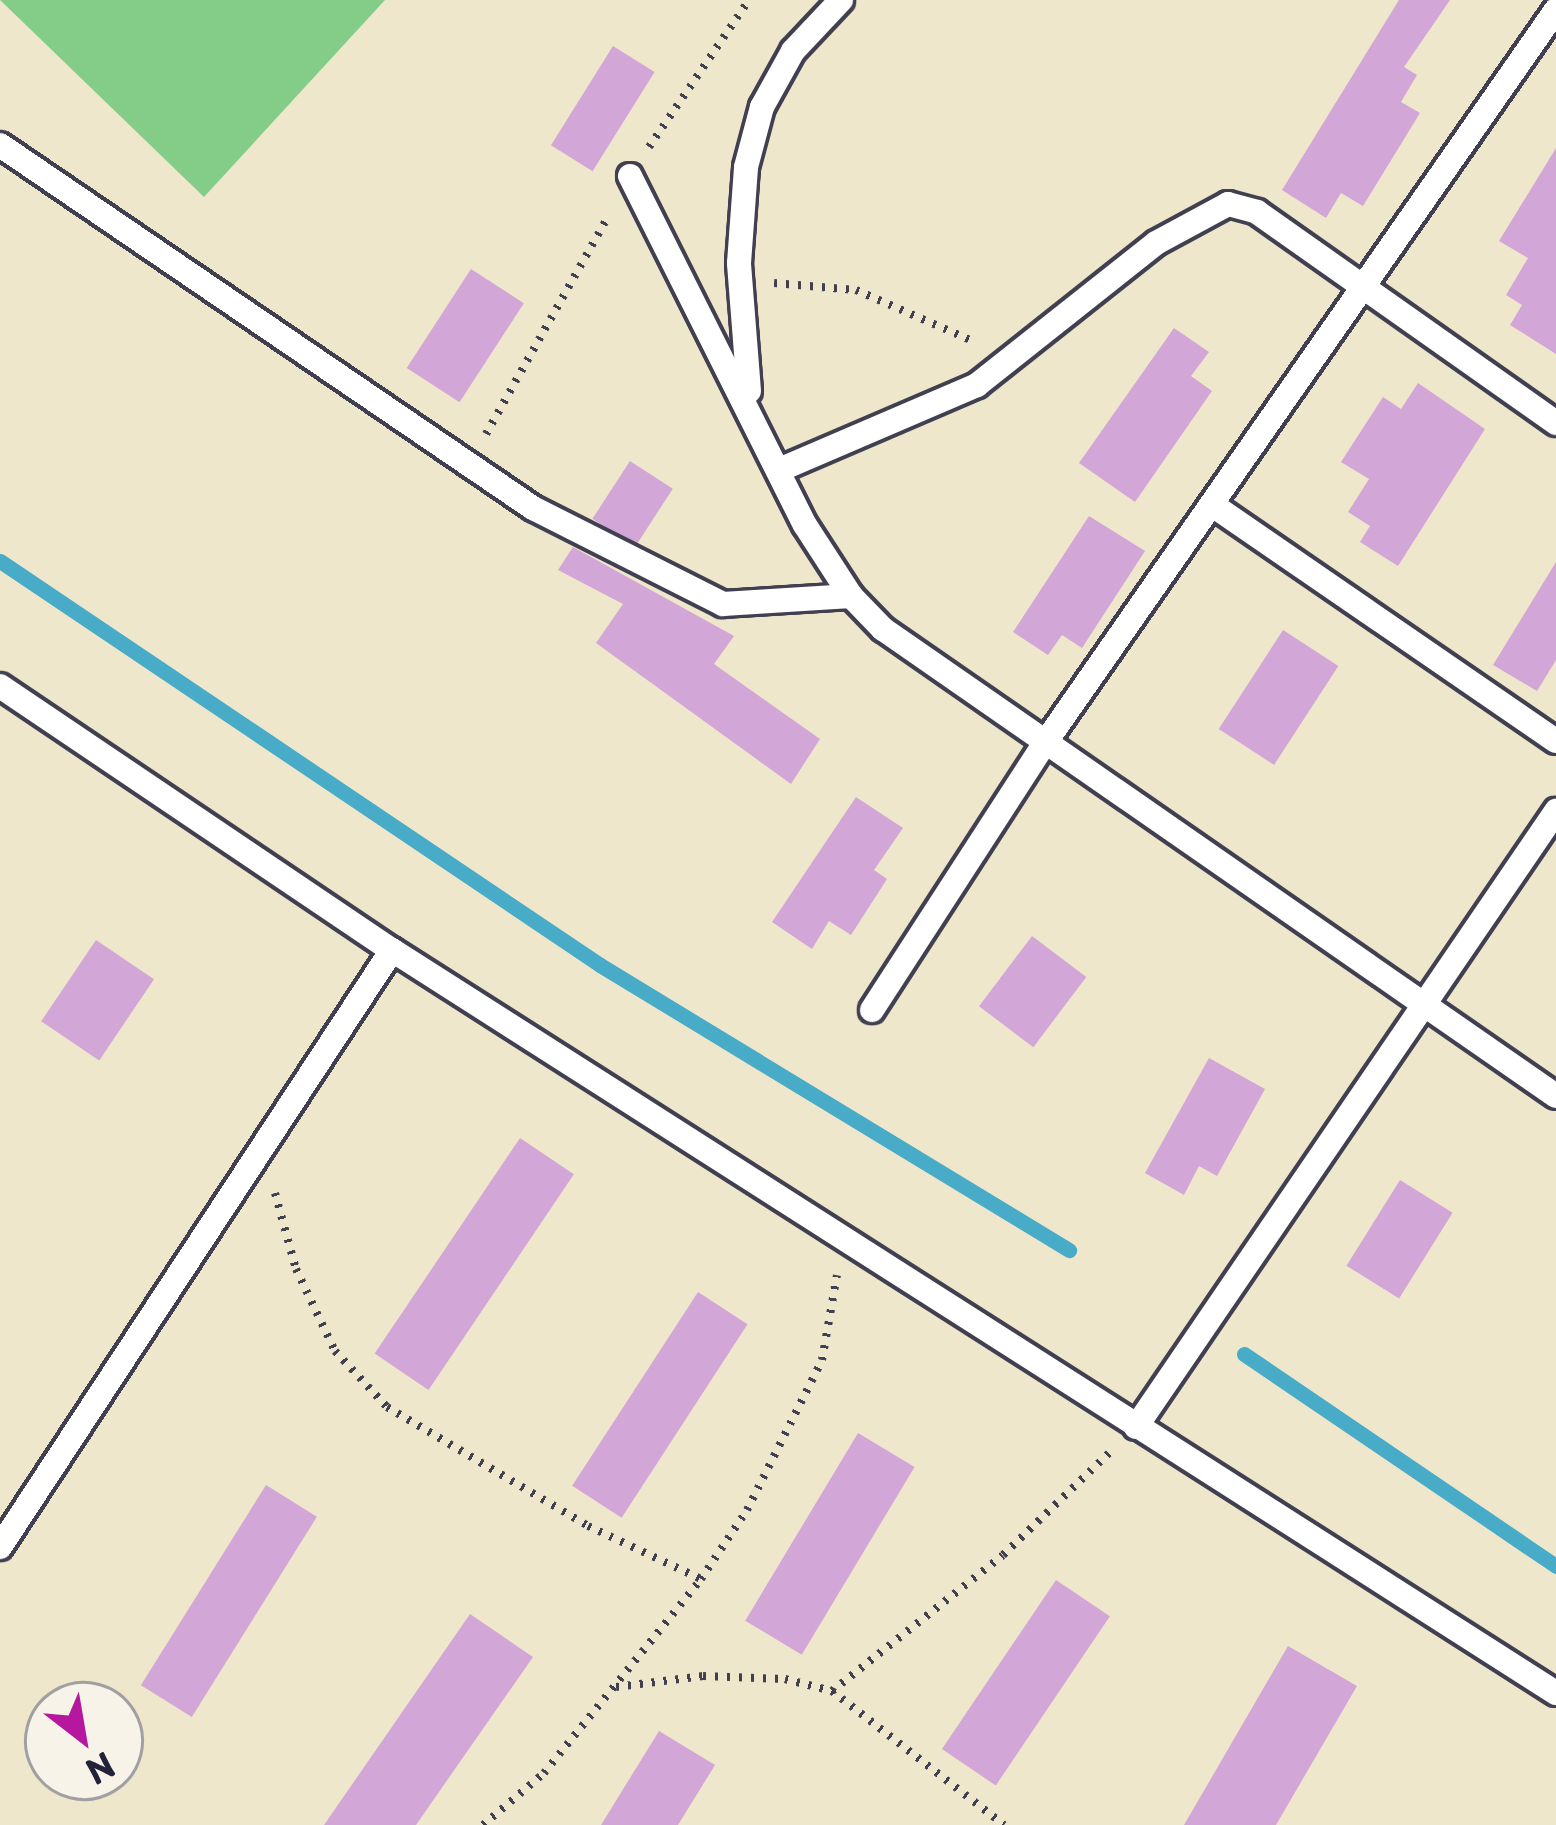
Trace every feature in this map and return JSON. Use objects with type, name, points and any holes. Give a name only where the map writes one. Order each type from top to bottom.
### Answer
[{"type":"lane","points":[[751,412],[741,285],[746,167],[762,106],[793,51],[841,0]]},
{"type":"lane","points":[[872,1010],[1045,742],[1368,289],[1556,10]]},
{"type":"lane","points":[[0,145],[553,519],[723,604],[851,596]]},
{"type":"lane","points":[[631,176],[779,470],[851,596],[923,660],[1556,1096]]},
{"type":"lane","points":[[779,470],[934,410],[1156,243],[1228,204],[1257,212],[1556,423]]},
{"type":"lane","points":[[1214,506],[1556,741]]},
{"type":"lane","points":[[0,686],[392,950],[845,1232],[1136,1427],[1556,1693]]},
{"type":"lane","points":[[1136,1427],[1556,812]]},
{"type":"lane","points":[[0,1547],[392,950]]},
{"type":"path","points":[[741,285],[793,281],[856,290],[1009,358]]},
{"type":"path","points":[[262,1147],[296,1269],[315,1310],[335,1351],[387,1407],[588,1526],[701,1580]]},
{"type":"path","points":[[483,1825],[544,1773],[701,1580],[747,1510],[822,1360],[845,1232]]},
{"type":"path","points":[[832,1691],[1003,1555],[1136,1427]]},
{"type":"path","points":[[615,1687],[703,1676],[785,1678],[832,1691],[1004,1825]]},
{"type":"green space","points":[[0,0],[385,0],[204,197]]},
{"type":"building","points":[[1399,0],[1450,0],[1404,67],[1417,75],[1401,102],[1420,113],[1363,206],[1341,193],[1326,218],[1282,190]]},
{"type":"building","points":[[613,46],[655,72],[593,171],[551,145]]},
{"type":"building","points":[[1556,148],[1556,354],[1510,325],[1522,305],[1506,295],[1528,258],[1499,241]]},
{"type":"building","points":[[471,269],[524,303],[460,402],[407,368]]},
{"type":"building","points":[[1174,328],[1209,352],[1191,376],[1212,391],[1135,502],[1079,463]]},
{"type":"building","points":[[1418,383],[1485,429],[1398,566],[1360,542],[1370,526],[1348,512],[1369,479],[1341,462],[1383,397],[1401,409]]},
{"type":"building","points":[[630,461],[673,489],[635,547],[592,519]]},
{"type":"building","points":[[1089,516],[1145,551],[1082,648],[1062,635],[1048,655],[1013,632]]},
{"type":"building","points":[[573,547],[734,636],[714,664],[820,739],[791,784],[596,643],[623,604],[558,570]]},
{"type":"building","points":[[1556,562],[1556,660],[1537,691],[1493,665]]},
{"type":"building","points":[[1283,630],[1338,666],[1274,765],[1219,729]]},
{"type":"building","points":[[856,797],[903,828],[874,870],[887,879],[851,935],[829,921],[812,949],[772,922]]},
{"type":"building","points":[[1032,936],[1086,977],[1033,1047],[979,1006]]},
{"type":"building","points":[[96,940],[154,979],[99,1060],[41,1021]]},
{"type":"building","points":[[1209,1058],[1265,1089],[1217,1176],[1199,1166],[1184,1195],[1145,1173]]},
{"type":"building","points":[[520,1138],[574,1174],[428,1390],[375,1354]]},
{"type":"building","points":[[1400,1180],[1453,1213],[1399,1299],[1346,1266]]},
{"type":"building","points":[[698,1292],[747,1324],[622,1518],[572,1486]]},
{"type":"building","points":[[858,1433],[915,1467],[802,1655],[745,1621]]},
{"type":"building","points":[[266,1485],[317,1517],[192,1717],[144,1687],[144,1681]]},
{"type":"building","points":[[1056,1580],[1110,1616],[996,1785],[942,1749]]},
{"type":"building","points":[[470,1614],[533,1657],[416,1825],[324,1825]]},
{"type":"building","points":[[1288,1646],[1357,1686],[1276,1825],[1184,1825]]},
{"type":"building","points":[[659,1731],[715,1765],[678,1825],[601,1825]]},
{"type":"waterway","points":[[0,561],[600,965],[1069,1250]]},
{"type":"waterway","points":[[1244,1354],[1556,1566]]}]
